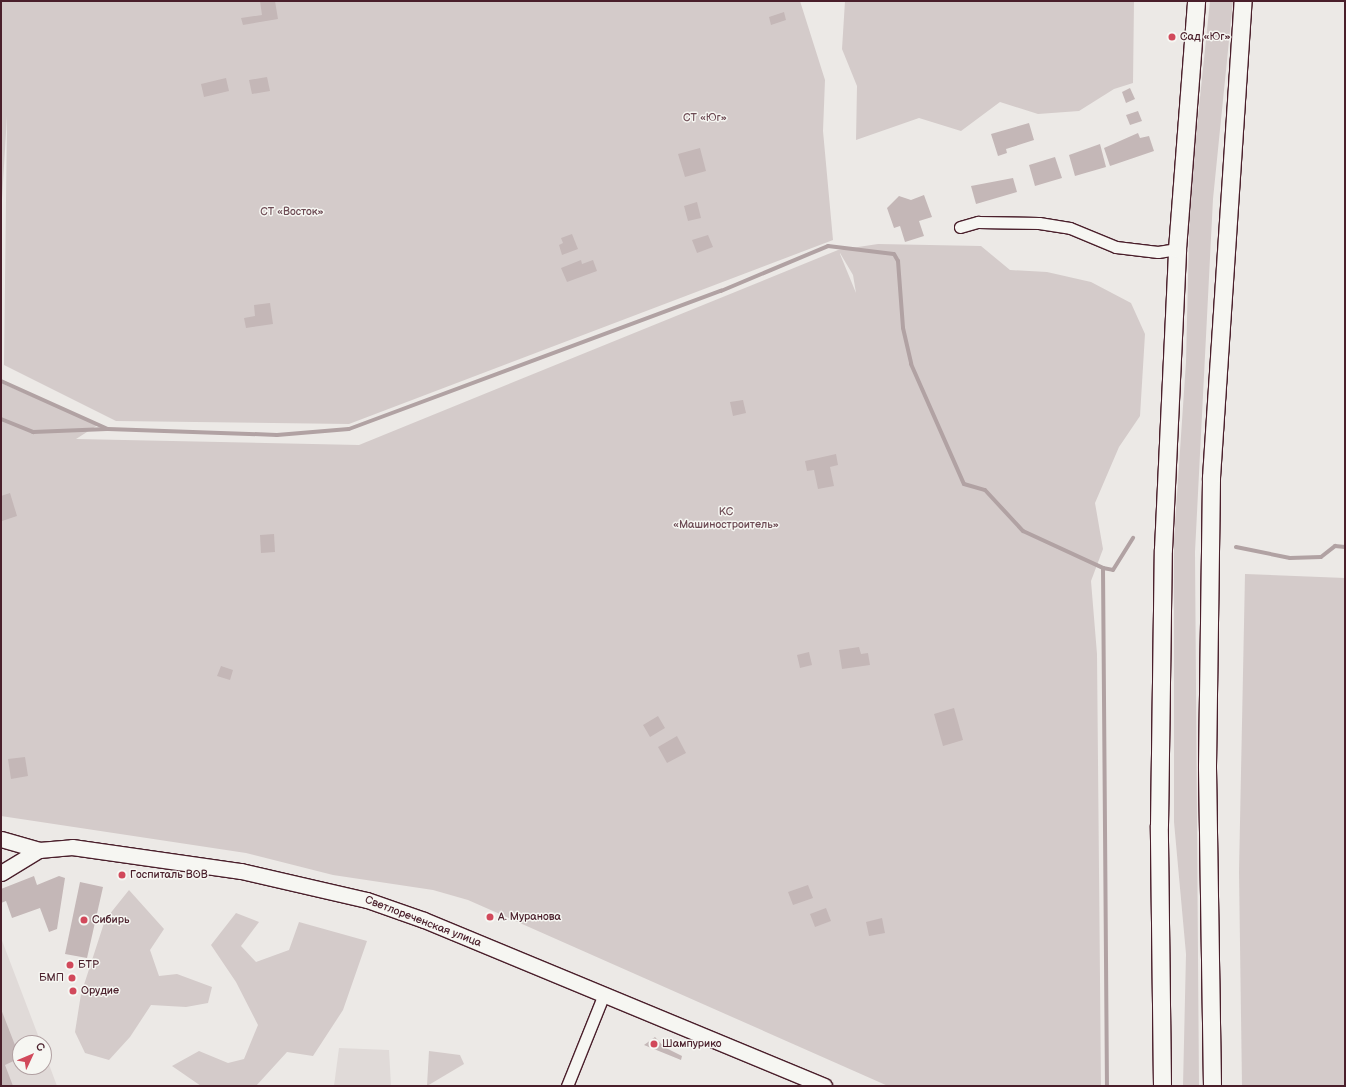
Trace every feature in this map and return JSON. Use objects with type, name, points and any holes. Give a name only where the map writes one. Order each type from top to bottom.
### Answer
[{"type":"main road","points":[[1162,1086],[1159,825],[1163,549],[1177,249],[1196,1]]},
{"type":"main road","points":[[1212,1086],[1208,766],[1211,477],[1243,1]]},
{"type":"main road","name":"Светлореченская улица","points":[[1,839],[39,850],[72,847],[125,853],[241,871],[342,893],[424,920],[824,1086]]},
{"type":"main road","points":[[1,873],[39,850]]},
{"type":"street","points":[[960,227],[978,222],[1039,223],[1070,228],[1116,247],[1158,252],[1177,249]]},
{"type":"street","points":[[567,1086],[604,994]]},
{"type":"shaded area","points":[[1,938],[38,1035],[12,1035],[12,1075],[52,1075],[52,1073],[57,1086],[1,1086]]},
{"type":"shaded area","points":[[339,1048],[389,1050],[391,1086],[334,1086]]},
{"type":"green space","name":"СТ «Восток»","points":[[1,1],[800,1],[825,80],[823,131],[833,240],[349,424],[116,421],[4,365],[7,116],[1,216]]},
{"type":"green space","points":[[845,1],[1134,1],[1133,83],[1114,89],[1079,111],[1038,114],[1000,102],[961,131],[919,118],[856,140],[857,86],[842,49]]},
{"type":"green space","points":[[1210,1],[1233,1],[1213,199],[1195,552],[1199,1086],[1183,1086],[1186,954],[1174,822],[1174,539],[1186,362],[1190,194]]},
{"type":"green space","name":"КС «Машиностроитель»","points":[[878,244],[981,246],[1010,270],[1047,272],[1091,282],[1131,303],[1145,334],[1140,416],[1119,447],[1095,503],[1103,549],[1091,581],[1097,654],[1101,1086],[888,1086],[468,900],[433,890],[333,875],[246,853],[1,816],[1,383],[98,425],[76,439],[359,445],[838,250]],"holes":[[[840,253],[853,275],[856,293]]]},
{"type":"green space","points":[[1245,574],[1345,578],[1345,1086],[1242,1086],[1239,872]]},
{"type":"green space","points":[[129,890],[164,929],[150,950],[159,976],[177,974],[212,987],[208,1003],[186,1007],[151,1005],[130,1037],[109,1060],[85,1053],[75,1032],[81,994],[105,920]]},
{"type":"green space","points":[[236,913],[259,922],[241,946],[256,962],[289,950],[299,922],[367,941],[343,1010],[313,1056],[287,1052],[256,1086],[201,1086],[172,1066],[199,1051],[228,1063],[244,1059],[258,1025],[236,982],[211,945]]},
{"type":"green space","points":[[429,1051],[460,1055],[464,1064],[427,1086]]},
{"type":"building","points":[[260,1],[275,1],[278,19],[243,25],[241,18],[262,15]]},
{"type":"building","points":[[784,12],[786,20],[771,25],[769,17]]},
{"type":"building","points":[[267,77],[270,91],[252,94],[249,80]]},
{"type":"building","points":[[226,78],[229,91],[204,97],[201,84]]},
{"type":"building","points":[[1130,88],[1135,99],[1126,103],[1122,92]]},
{"type":"building","points":[[1138,111],[1142,121],[1130,125],[1126,115]]},
{"type":"building","points":[[1029,123],[1034,140],[1006,149],[1007,153],[998,156],[991,134]]},
{"type":"building","points":[[1138,133],[1140,138],[1149,136],[1154,151],[1110,166],[1104,148]]},
{"type":"building","points":[[1100,144],[1106,167],[1075,176],[1069,155]]},
{"type":"building","points":[[700,148],[706,171],[685,177],[678,154]]},
{"type":"building","points":[[1055,157],[1062,178],[1035,186],[1029,165]]},
{"type":"building","points":[[1013,178],[1017,192],[976,204],[971,186]]},
{"type":"building","points":[[924,195],[932,217],[919,221],[924,236],[905,242],[900,226],[894,228],[887,208],[899,196],[911,200]]},
{"type":"building","points":[[697,202],[701,218],[688,221],[684,206]]},
{"type":"building","points":[[572,234],[578,249],[562,255],[559,245],[563,243],[561,238]]},
{"type":"building","points":[[708,235],[713,247],[697,253],[692,240]]},
{"type":"building","points":[[581,260],[582,264],[593,260],[597,271],[567,282],[561,268]]},
{"type":"building","points":[[270,303],[273,324],[246,328],[244,318],[255,316],[254,305]]},
{"type":"building","points":[[743,400],[746,413],[733,416],[730,402]]},
{"type":"building","points":[[836,454],[838,465],[830,467],[834,486],[818,489],[814,470],[807,471],[805,461]]},
{"type":"building","points":[[10,493],[17,516],[2,521],[1,496]]},
{"type":"building","points":[[274,534],[275,552],[261,553],[260,535]]},
{"type":"building","points":[[859,647],[861,654],[868,653],[870,665],[842,669],[839,650]]},
{"type":"building","points":[[809,652],[812,665],[800,668],[797,655]]},
{"type":"building","points":[[221,666],[233,670],[230,680],[217,676]]},
{"type":"building","points":[[954,708],[963,740],[943,746],[934,714]]},
{"type":"building","points":[[658,716],[665,728],[650,737],[643,725]]},
{"type":"building","points":[[677,736],[686,753],[667,763],[658,747]]},
{"type":"building","points":[[25,757],[28,776],[11,779],[8,759]]},
{"type":"building","points":[[34,876],[37,885],[59,876],[65,878],[57,929],[49,932],[40,908],[12,918],[6,901],[1,903],[1,889]]},
{"type":"building","name":"Сибирь","points":[[80,882],[103,887],[87,958],[65,954]]},
{"type":"building","points":[[808,885],[813,898],[793,905],[788,892]]},
{"type":"building","points":[[826,908],[831,921],[815,927],[810,914]]},
{"type":"building","points":[[882,918],[885,933],[869,936],[866,922]]},
{"type":"building","points":[[1,1009],[12,1037],[12,1062],[5,1065],[13,1086],[1,1086]]},
{"type":"building","points":[[655,1037],[664,1047],[682,1056],[681,1060],[644,1045]]},
{"type":"waterway","points":[[1,381],[108,429],[277,435],[349,429],[721,291],[828,246],[894,254],[898,261],[903,328],[911,364],[964,484],[985,490],[1023,531],[1103,568],[1113,570],[1133,538]]},
{"type":"waterway","points":[[1,419],[33,432],[107,429]]},
{"type":"waterway","points":[[1236,547],[1290,558],[1321,557],[1335,546],[1345,547]]},
{"type":"waterway","points":[[1103,568],[1107,1086]]},
{"type":"place","name":"Сад «Юг»","points":[[1172,37]]},
{"type":"place","name":"Госпиталь ВОВ","points":[[122,875]]},
{"type":"place","name":"А. Муранова","points":[[490,917]]},
{"type":"place","name":"Сибирь","points":[[84,920]]},
{"type":"place","name":"БТР","points":[[70,965]]},
{"type":"place","name":"БМП","points":[[72,978]]},
{"type":"place","name":"Орудие","points":[[73,991]]},
{"type":"place","name":"Шампурико","points":[[654,1044]]},
{"type":"park label","name":"СТ «Юг»","points":[[705,118]]}]
